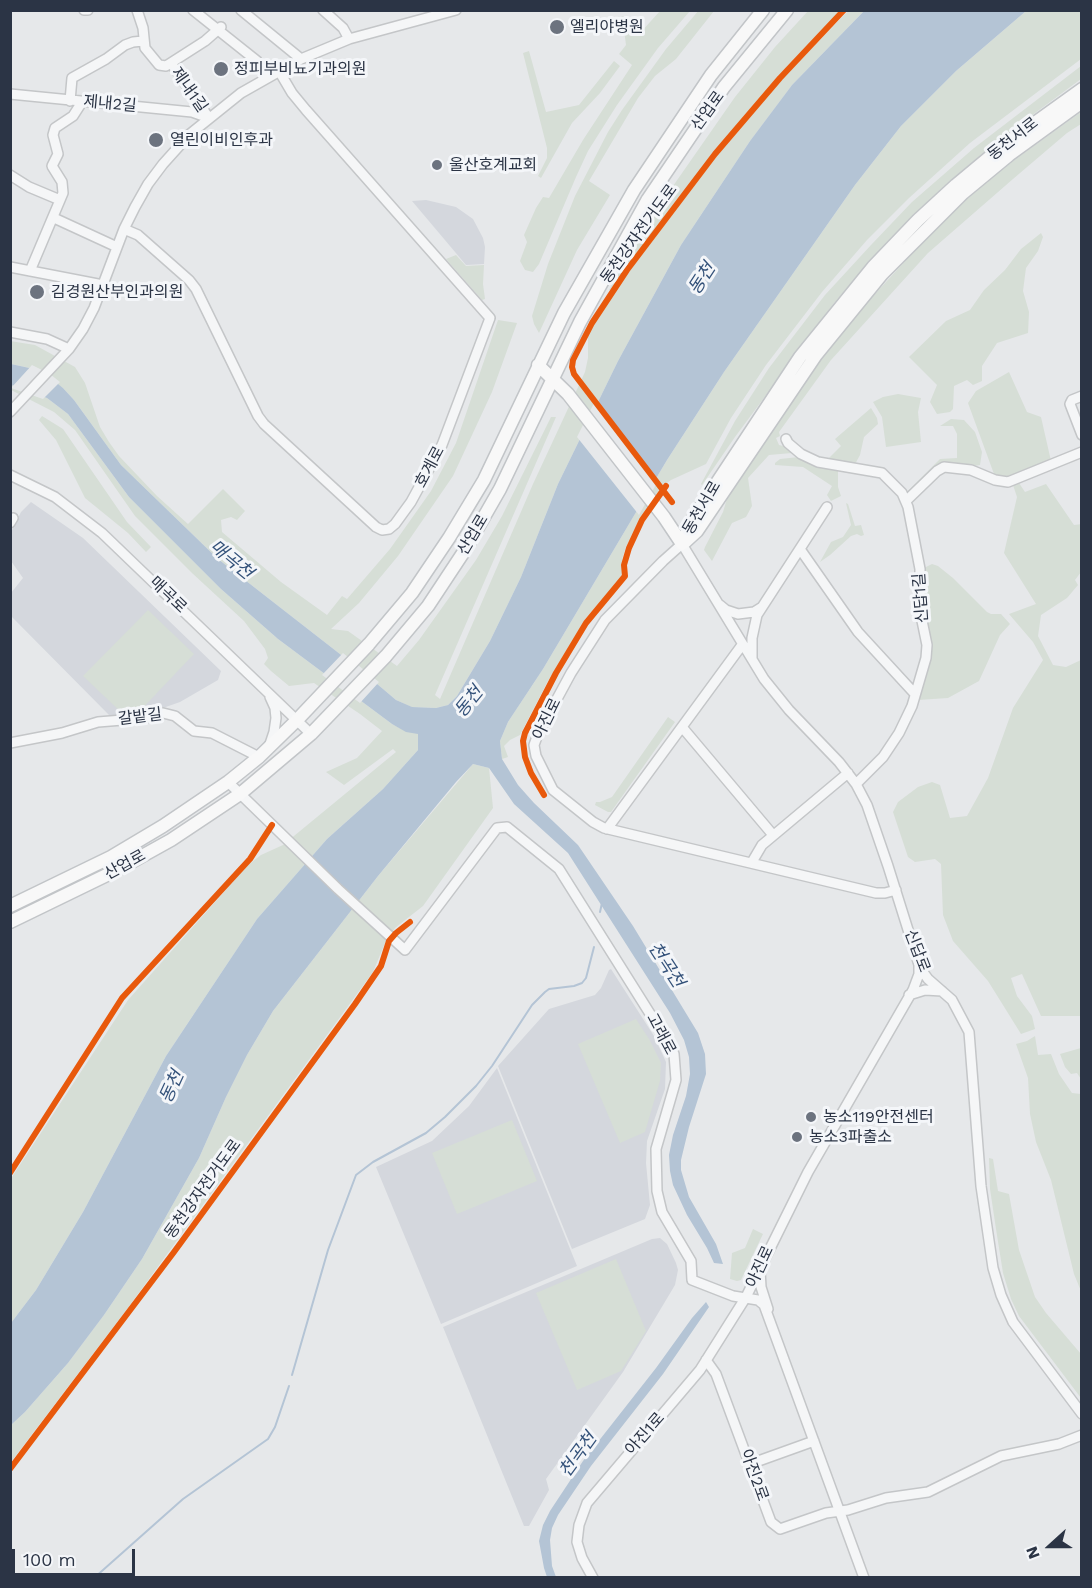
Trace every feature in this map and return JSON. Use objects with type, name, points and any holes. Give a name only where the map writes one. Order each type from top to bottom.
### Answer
[{"type":"main road","name":"산업로","points":[[10,906],[111,858],[228,782],[259,757],[297,720],[369,644],[412,593],[484,480],[570,303],[634,190],[711,75],[764,10]]},
{"type":"main road","name":"산업로","points":[[10,922],[117,870],[171,840],[240,794],[311,734],[386,656],[428,606],[465,550],[500,489],[580,322],[648,199],[724,87],[787,10]]},
{"type":"main road","name":"동천서로","points":[[682,544],[691,522],[788,376],[839,306],[873,267],[918,220],[956,185],[1004,145],[1082,89]]},
{"type":"main road","name":"동천서로","points":[[682,544],[697,531],[816,355],[882,274],[963,193],[1009,155],[1082,102]]},
{"type":"main road","name":"신답로","points":[[538,365],[563,389],[664,517],[682,544]]},
{"type":"street","name":"제내1길","points":[[137,10],[143,28],[145,48],[159,64],[166,66],[171,63],[209,118]]},
{"type":"street","points":[[193,10],[257,61],[266,78]]},
{"type":"street","points":[[241,10],[301,59]]},
{"type":"street","points":[[323,10],[337,21],[349,39]]},
{"type":"street","points":[[10,412],[69,349],[94,308],[124,229],[148,184],[182,142],[241,93],[301,59],[349,39],[456,10]]},
{"type":"street","points":[[171,63],[219,29]]},
{"type":"street","points":[[70,100],[72,78],[106,59],[125,45],[143,41]]},
{"type":"street","name":"호계로","points":[[124,229],[138,235],[189,280],[196,289],[264,424],[376,527],[382,530],[389,529],[395,524],[411,502],[442,445],[489,318],[306,110],[292,93],[279,70]]},
{"type":"street","name":"제내2길","points":[[10,94],[192,112],[209,118]]},
{"type":"street","points":[[30,271],[54,218],[63,187],[52,166],[58,154],[53,135],[55,128],[72,116],[82,102]]},
{"type":"street","points":[[10,175],[29,187],[60,200]]},
{"type":"street","points":[[54,218],[117,247]]},
{"type":"street","points":[[10,267],[103,285]]},
{"type":"street","points":[[10,332],[47,339],[69,349]]},
{"type":"street","points":[[1082,396],[1072,399],[1070,404],[1082,435]]},
{"type":"street","points":[[786,439],[801,454],[818,462],[882,473],[907,500],[944,467],[971,470],[990,479],[1008,482],[1082,452]]},
{"type":"street","name":"매곡로","points":[[10,475],[55,497],[86,519],[140,567],[311,734]]},
{"type":"street","name":"신답1길","points":[[856,784],[891,746],[915,694],[927,652],[920,611],[920,569],[907,500]]},
{"type":"street","points":[[753,663],[752,638],[762,607],[827,507]]},
{"type":"street","name":"신답로","points":[[682,544],[753,663],[789,710],[848,773],[867,805],[919,964],[928,979],[957,1007],[971,1040],[981,1186],[991,1258],[999,1289],[1013,1322],[1082,1414]]},
{"type":"street","name":"아진로","points":[[682,544],[600,627],[535,740],[536,756],[556,793],[593,822],[606,829],[876,893],[896,890]]},
{"type":"street","points":[[800,549],[858,632],[915,694]]},
{"type":"street","points":[[715,600],[726,610],[738,614],[754,612],[762,607]]},
{"type":"street","points":[[606,829],[742,645]]},
{"type":"street","points":[[268,692],[275,708],[276,718],[269,748]]},
{"type":"street","name":"갈밭길","points":[[10,743],[62,733],[98,722],[147,718],[163,713],[175,716],[194,731],[212,733],[259,757]]},
{"type":"street","points":[[682,726],[773,835]]},
{"type":"street","points":[[752,862],[757,850],[773,835],[848,773]]},
{"type":"street","points":[[228,782],[240,794]]},
{"type":"street","name":"고래로","points":[[240,794],[405,950],[493,831],[500,827],[507,827],[552,862],[566,877],[674,1054],[676,1080],[656,1149],[657,1191],[662,1212],[691,1261],[693,1280],[729,1295],[746,1298]]},
{"type":"street","name":"아진로","points":[[864,1578],[764,1305],[758,1300],[746,1298],[808,1172],[909,995],[919,974],[919,964]]},
{"type":"street","points":[[909,995],[925,990],[942,991]]},
{"type":"street","points":[[760,1270],[762,1287],[774,1331]]},
{"type":"street","name":"아진1로","points":[[593,1578],[582,1558],[577,1542],[585,1506],[706,1360],[746,1298]]},
{"type":"street","name":"아진2로","points":[[706,1360],[716,1374],[771,1522],[777,1528],[784,1528],[826,1513],[840,1511]]},
{"type":"street","points":[[840,1511],[854,1509],[886,1497],[928,1492],[992,1459],[1068,1441],[1082,1435]]},
{"type":"street","points":[[750,1464],[814,1441]]},
{"type":"shaded area","points":[[699,10],[714,11],[676,59],[655,76],[638,98],[589,181],[610,195],[577,250],[539,333],[532,316],[548,264],[575,196],[622,110],[666,49]]},
{"type":"shaded area","points":[[660,11],[690,11],[658,48],[617,105],[588,151],[539,264],[533,272],[525,270],[520,261],[527,242],[524,235],[536,208],[543,197],[549,198],[583,140],[632,65],[619,54],[626,45],[624,30],[613,22],[623,16],[641,32]]},
{"type":"shaded area","points":[[808,11],[841,11],[778,76],[714,152],[611,291],[609,290],[657,209],[735,97],[775,47]]},
{"type":"shaded area","points":[[848,11],[864,11],[792,85],[750,141],[681,245],[618,361],[558,484],[521,577],[490,641],[457,696],[448,705],[436,708],[411,707],[396,700],[218,559],[121,465],[63,388],[34,369],[11,364],[10,341],[35,345],[75,367],[85,383],[100,427],[109,442],[119,456],[157,496],[188,524],[223,489],[245,511],[237,520],[231,517],[221,520],[222,532],[281,582],[327,615],[342,596],[347,599],[390,549],[431,491],[456,443],[498,320],[517,323],[492,392],[453,476],[398,556],[359,603],[331,629],[348,631],[397,666],[419,640],[476,560],[502,516],[551,417],[556,417],[435,695],[440,699],[533,484],[585,372],[588,358],[588,336],[594,323],[629,271],[717,155],[782,79]]},
{"type":"shaded area","points":[[1026,11],[1081,11],[1081,59],[970,143],[867,240],[822,292],[766,365],[731,418],[706,464],[671,480],[654,498],[626,547],[622,559],[623,575],[586,618],[548,681],[520,735],[504,746],[508,757],[502,759],[500,741],[508,722],[543,669],[667,460],[724,372],[855,185],[901,126],[956,71]]},
{"type":"shaded area","points":[[529,51],[546,112],[579,105],[614,61],[620,66],[600,93],[572,123],[541,178],[538,176],[547,158],[547,148],[523,53]]},
{"type":"shaded area","points":[[1081,66],[1081,79],[1000,139],[951,180],[913,215],[869,263],[835,302],[702,485],[735,421],[769,368],[825,295],[912,202],[974,148]]},
{"type":"shaded area","points":[[1081,112],[1081,124],[1067,133],[928,253],[831,360],[779,432],[780,436],[776,438],[779,445],[787,447],[793,451],[792,453],[769,455],[748,478],[752,506],[746,517],[732,523],[712,561],[704,550],[723,512],[729,492],[820,359],[853,318],[929,235],[967,199],[1013,161]]},
{"type":"shaded area","points":[[426,200],[456,207],[473,219],[483,238],[484,264],[466,265],[412,201]]},
{"type":"shaded area","points":[[1041,233],[1043,237],[1038,251],[1026,268],[1023,291],[1029,312],[1028,333],[997,343],[982,366],[982,381],[973,385],[967,380],[954,386],[953,409],[950,412],[937,414],[930,402],[937,385],[909,357],[946,321],[970,310],[984,290],[1005,270],[1021,249]]},
{"type":"shaded area","points":[[456,255],[466,266],[484,265],[485,299],[482,300],[446,259]]},
{"type":"shaded area","points":[[1009,372],[1027,412],[1041,417],[1051,461],[1011,479],[997,477],[994,474],[968,403],[976,391]]},
{"type":"shaded area","points":[[11,385],[47,398],[68,414],[129,497],[221,589],[278,639],[392,724],[406,731],[418,733],[418,750],[383,789],[327,839],[257,919],[166,1056],[83,1212],[36,1290],[11,1323],[10,1180],[128,1000],[248,865],[261,855],[283,845],[396,752],[393,749],[344,785],[326,772],[357,758],[382,731],[314,683],[289,686],[271,671],[264,664],[268,658],[265,649],[244,621],[135,516],[75,430],[54,412],[11,390]]},
{"type":"shaded area","points":[[898,394],[921,398],[918,412],[921,442],[886,447],[882,417],[873,402]]},
{"type":"shaded area","points":[[871,408],[878,424],[864,437],[860,455],[854,466],[830,461],[829,458],[841,446],[835,439]]},
{"type":"shaded area","points":[[42,416],[63,429],[127,522],[151,547],[146,552],[128,533],[85,498],[56,440],[39,420]]},
{"type":"shaded area","points":[[951,419],[964,420],[975,432],[982,452],[980,465],[945,464],[908,493],[940,459],[957,458],[957,434],[953,426],[940,426]]},
{"type":"shaded area","points":[[799,457],[838,471],[838,487],[841,496],[831,501],[827,495],[832,486],[803,467],[775,465],[780,459]]},
{"type":"shaded area","points":[[1019,483],[1025,492],[1046,484],[1074,525],[1082,524],[1081,572],[1075,580],[1078,585],[1067,598],[1041,615],[1038,636],[1053,665],[1066,667],[1081,660],[1081,1016],[1041,1016],[1022,974],[1011,978],[1017,996],[1032,1016],[1035,1029],[1021,1034],[988,981],[953,941],[943,915],[941,864],[935,859],[915,862],[908,857],[893,812],[898,802],[918,787],[932,782],[940,785],[950,818],[967,816],[988,778],[1013,708],[1043,660],[1033,642],[1009,614],[1036,604],[1004,553],[1017,497],[1013,485]]},
{"type":"shaded area","points":[[31,502],[83,538],[221,671],[218,680],[180,702],[137,717],[109,715],[11,616],[11,593],[23,578],[11,561],[10,534],[21,512]]},
{"type":"shaded area","points":[[846,503],[855,526],[861,525],[864,535],[851,536],[820,562],[831,542],[843,537],[851,525]]},
{"type":"shaded area","points":[[932,564],[953,578],[987,612],[1001,614],[1010,624],[1000,635],[979,681],[948,698],[918,700],[927,669],[923,610],[924,568]]},
{"type":"shaded area","points":[[148,610],[194,654],[136,715],[124,715],[83,676]]},
{"type":"shaded area","points":[[668,717],[675,722],[611,812],[595,805],[596,802],[612,797]]},
{"type":"shaded area","points":[[473,764],[489,768],[493,808],[423,906],[395,928],[385,943],[373,972],[127,1309],[11,1462],[11,1425],[68,1363],[142,1259],[199,1158],[247,1055],[273,1011],[378,876]]},
{"type":"shaded area","points":[[611,969],[654,1036],[666,1062],[665,1089],[647,1141],[646,1163],[650,1205],[645,1219],[572,1249],[498,1066],[549,1009],[595,995]]},
{"type":"shaded area","points":[[636,1019],[661,1063],[660,1081],[645,1132],[620,1143],[578,1044]]},
{"type":"shaded area","points":[[1035,1036],[1038,1055],[1051,1054],[1059,1074],[1072,1093],[1081,1094],[1081,1291],[1074,1274],[1051,1180],[1036,1142],[1030,1114],[1028,1078],[1016,1044]]},
{"type":"shaded area","points":[[1081,1048],[1081,1079],[1077,1073],[1071,1074],[1065,1067],[1060,1054]]},
{"type":"shaded area","points":[[497,1068],[577,1266],[441,1324],[376,1167],[432,1141],[469,1106]]},
{"type":"shaded area","points":[[512,1120],[537,1181],[457,1214],[432,1153]]},
{"type":"shaded area","points":[[989,1158],[993,1159],[998,1191],[1009,1194],[1019,1250],[1035,1297],[1081,1354],[1081,1398],[1019,1316],[1011,1299],[1003,1273],[996,1229],[990,1189]]},
{"type":"shaded area","points":[[753,1229],[763,1234],[741,1280],[730,1279],[732,1253],[745,1248]]},
{"type":"shaded area","points":[[660,1238],[667,1244],[676,1263],[678,1270],[675,1285],[623,1372],[546,1479],[549,1490],[529,1526],[524,1526],[443,1327],[652,1239]]},
{"type":"shaded area","points":[[616,1259],[646,1331],[621,1371],[577,1390],[536,1293]]},
{"type":"water","name":"동천","points":[[864,11],[1026,11],[956,71],[901,126],[855,185],[724,372],[667,460],[543,669],[508,722],[500,741],[502,759],[518,785],[578,845],[633,926],[698,1033],[705,1054],[706,1074],[689,1127],[681,1160],[681,1170],[689,1197],[716,1244],[723,1264],[714,1263],[687,1215],[673,1185],[670,1171],[669,1155],[673,1135],[686,1096],[690,1074],[689,1057],[684,1040],[670,1013],[568,853],[514,804],[489,768],[473,764],[378,876],[273,1011],[247,1055],[199,1158],[142,1259],[68,1363],[11,1425],[11,1323],[36,1290],[83,1212],[166,1056],[257,919],[327,839],[383,789],[418,750],[418,734],[406,732],[392,724],[278,639],[221,589],[129,497],[68,414],[47,398],[11,385],[11,364],[34,369],[48,376],[63,388],[121,465],[218,559],[396,700],[412,707],[436,708],[448,705],[457,696],[490,641],[521,577],[558,484],[618,361],[681,245],[750,141],[792,85]]},
{"type":"water","name":"천곡천","points":[[706,1302],[709,1307],[663,1374],[591,1466],[558,1515],[550,1540],[552,1566],[556,1577],[547,1577],[539,1541],[550,1511],[583,1461]]},
{"type":"pier","points":[[32,365],[60,382],[43,399],[11,388]]},
{"type":"pier","points":[[596,399],[658,481],[639,515],[577,437]]},
{"type":"pier","points":[[343,653],[379,682],[360,703],[322,675]]},
{"type":"waterway","points":[[600,912],[602,903]]},
{"type":"waterway","points":[[292,1375],[328,1250],[356,1175],[373,1162],[426,1133],[445,1117],[476,1086],[532,1005],[545,992],[549,989],[582,983],[586,978],[594,947]]},
{"type":"waterway","points":[[94,1578],[183,1499],[268,1439],[275,1427],[289,1386]]},
{"type":"cycle path","name":"동천강자전거도로","points":[[672,502],[574,374],[573,360],[592,323],[627,270],[715,154],[780,78],[844,10]]},
{"type":"cycle path","points":[[544,795],[525,757],[523,741],[525,733],[556,673],[586,623],[625,576],[624,565],[629,548],[642,520],[666,486]]},
{"type":"cycle path","points":[[10,1173],[122,998],[250,859],[272,825]]},
{"type":"cycle path","name":"동천강자전거도로","points":[[10,1469],[174,1252],[355,1004],[381,966],[389,941],[410,922]]},
{"type":"place","name":"엘리야병원","points":[[557,27]]},
{"type":"place","name":"정피부비뇨기과의원","points":[[221,69]]},
{"type":"place","name":"열린이비인후과","points":[[156,140]]},
{"type":"place","name":"울산호계교회","points":[[437,165]]},
{"type":"place","name":"김경원산부인과의원","points":[[37,292]]},
{"type":"place","name":"농소119안전센터","points":[[811,1117]]},
{"type":"place","name":"농소3파출소","points":[[797,1137]]},
{"type":"water label","name":"매곡천","points":[[231,560]]}]
